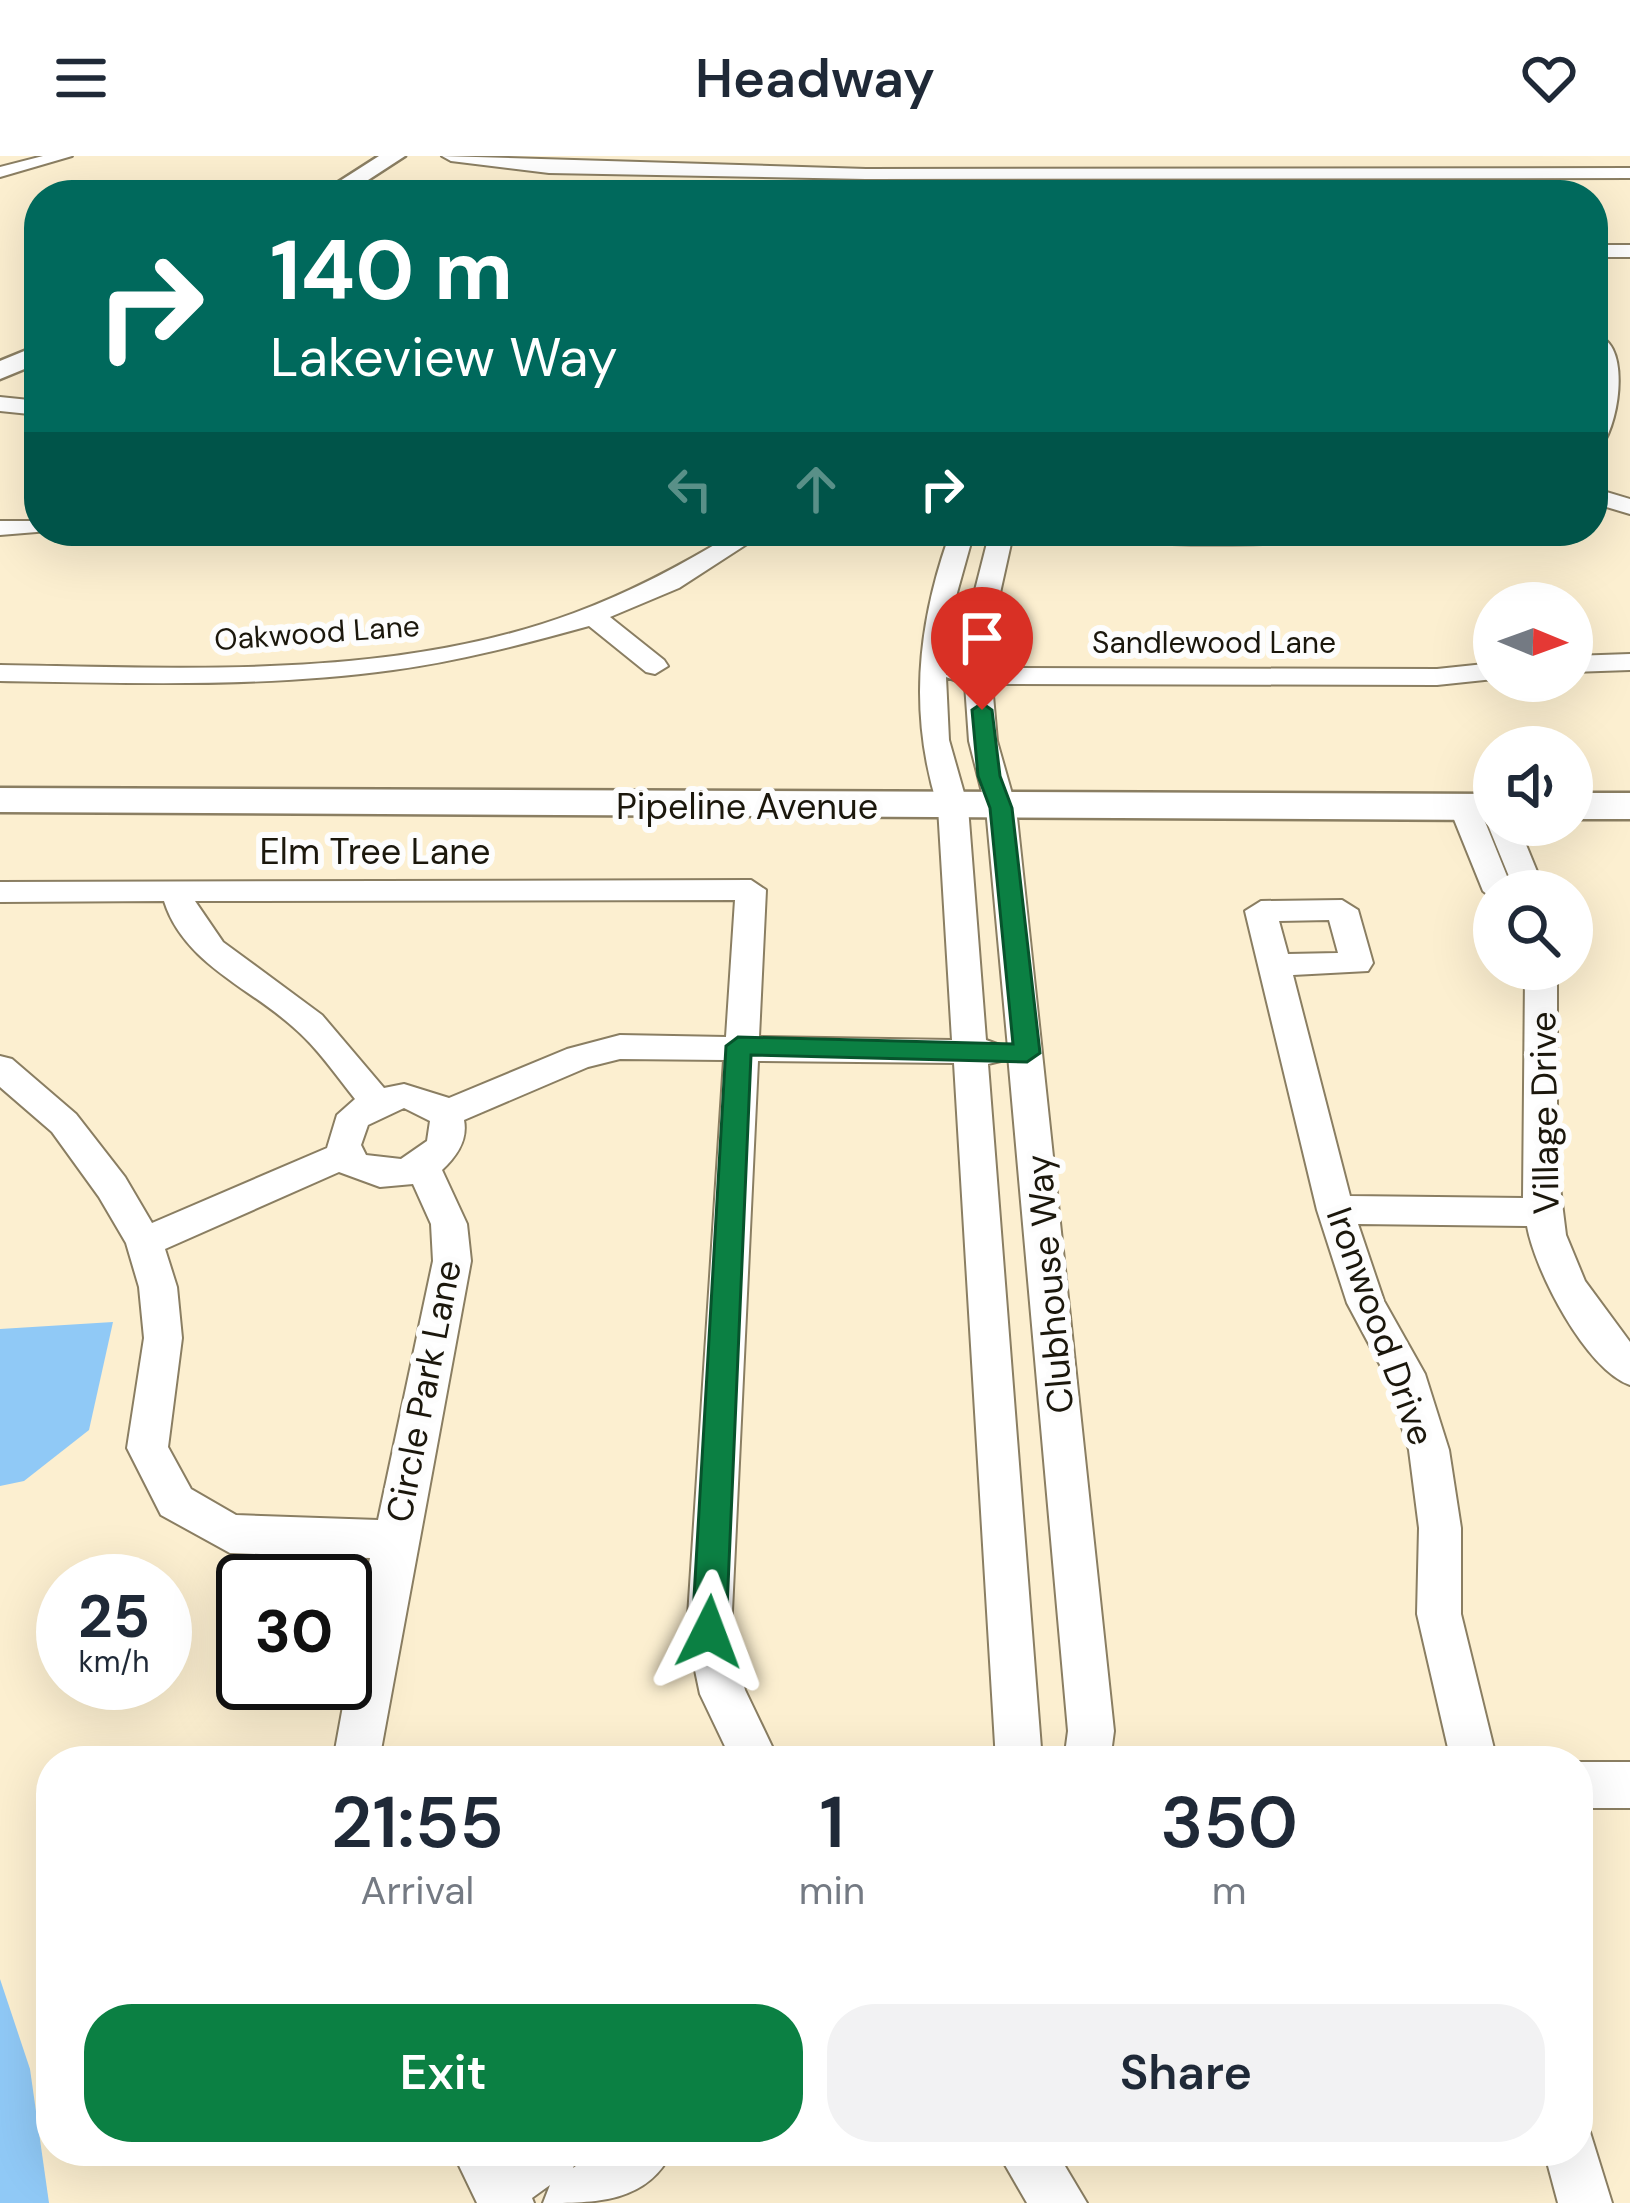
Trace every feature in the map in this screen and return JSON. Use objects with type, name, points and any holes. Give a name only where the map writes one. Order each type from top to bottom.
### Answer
[{"type":"main road","name":"Pipeline Avenue","points":[[0,800],[1473,807]]},
{"type":"main road","points":[[1593,806],[1630,806]]},
{"type":"street","points":[[0,172],[63,156]]},
{"type":"street","points":[[354,180],[394,156]]},
{"type":"street","points":[[383,180],[422,156]]},
{"type":"street","points":[[451,156],[548,168],[1286,165],[1630,169]]},
{"type":"street","points":[[529,156],[866,168]]},
{"type":"street","points":[[897,167],[897,180]]},
{"type":"street","points":[[866,168],[866,180]]},
{"type":"street","points":[[1608,348],[1617,354],[1624,392],[1608,424]]},
{"type":"street","name":"Oakwood Lane","points":[[0,673],[290,673],[407,663],[595,618],[706,566],[734,546]]},
{"type":"street","name":"Clubhouse Way","points":[[958,546],[938,605],[933,676],[940,776],[953,807],[1018,1746]]},
{"type":"street","name":"Clubhouse Way","points":[[998,546],[981,605],[979,676],[989,776],[1001,808],[1027,1053],[1089,1746]]},
{"type":"street","points":[[595,618],[656,666]]},
{"type":"street","points":[[1593,663],[1630,662]]},
{"type":"street","name":"Sandlewood Lane","points":[[933,676],[1473,673]]},
{"type":"street","points":[[175,889],[179,912],[196,938],[312,1024],[376,1102]]},
{"type":"street","name":"Elm Tree Lane","points":[[0,892],[751,890],[738,1046]]},
{"type":"street","name":"Ironwood Drive","points":[[1276,965],[1335,1210],[1366,1303],[1405,1374],[1429,1450],[1440,1528],[1438,1614],[1470,1746]]},
{"type":"street","name":"Village Drive","points":[[1540,990],[1541,1212],[1555,1261],[1586,1318],[1630,1370]]},
{"type":"street","points":[[738,1046],[709,1632],[723,1694],[749,1746]]},
{"type":"street","points":[[446,1114],[579,1057],[620,1047],[1027,1053]]},
{"type":"street","points":[[0,1068],[64,1123],[112,1187],[144,1242],[158,1288],[163,1338],[147,1448],[176,1502],[230,1534],[394,1540]]},
{"type":"street","points":[[417,1097],[446,1114],[450,1136],[424,1166],[378,1174],[353,1164],[346,1154],[348,1125],[376,1102],[417,1097]]},
{"type":"street","points":[[144,1242],[346,1154]]},
{"type":"street","name":"Circle Park Lane","points":[[359,1746],[394,1540],[452,1262],[448,1224],[424,1166]]},
{"type":"street","points":[[1335,1210],[1541,1212]]},
{"type":"street","points":[[1593,1785],[1630,1785]]},
{"type":"street","points":[[495,2181],[524,2166]]},
{"type":"street","points":[[570,2203],[623,2166]]},
{"type":"street","points":[[1034,2166],[1060,2203]]},
{"type":"street","points":[[1575,2166],[1585,2203]]},
{"type":"water","points":[[113,1322],[89,1430],[24,1481],[0,1486],[0,1329]]},
{"type":"water","points":[[0,1979],[30,2069],[36,2166],[44,2166],[49,2203],[0,2203]]},
{"type":"route","points":[[709,1632],[738,1046],[1027,1053],[1001,808],[989,776],[982,710]]}]
